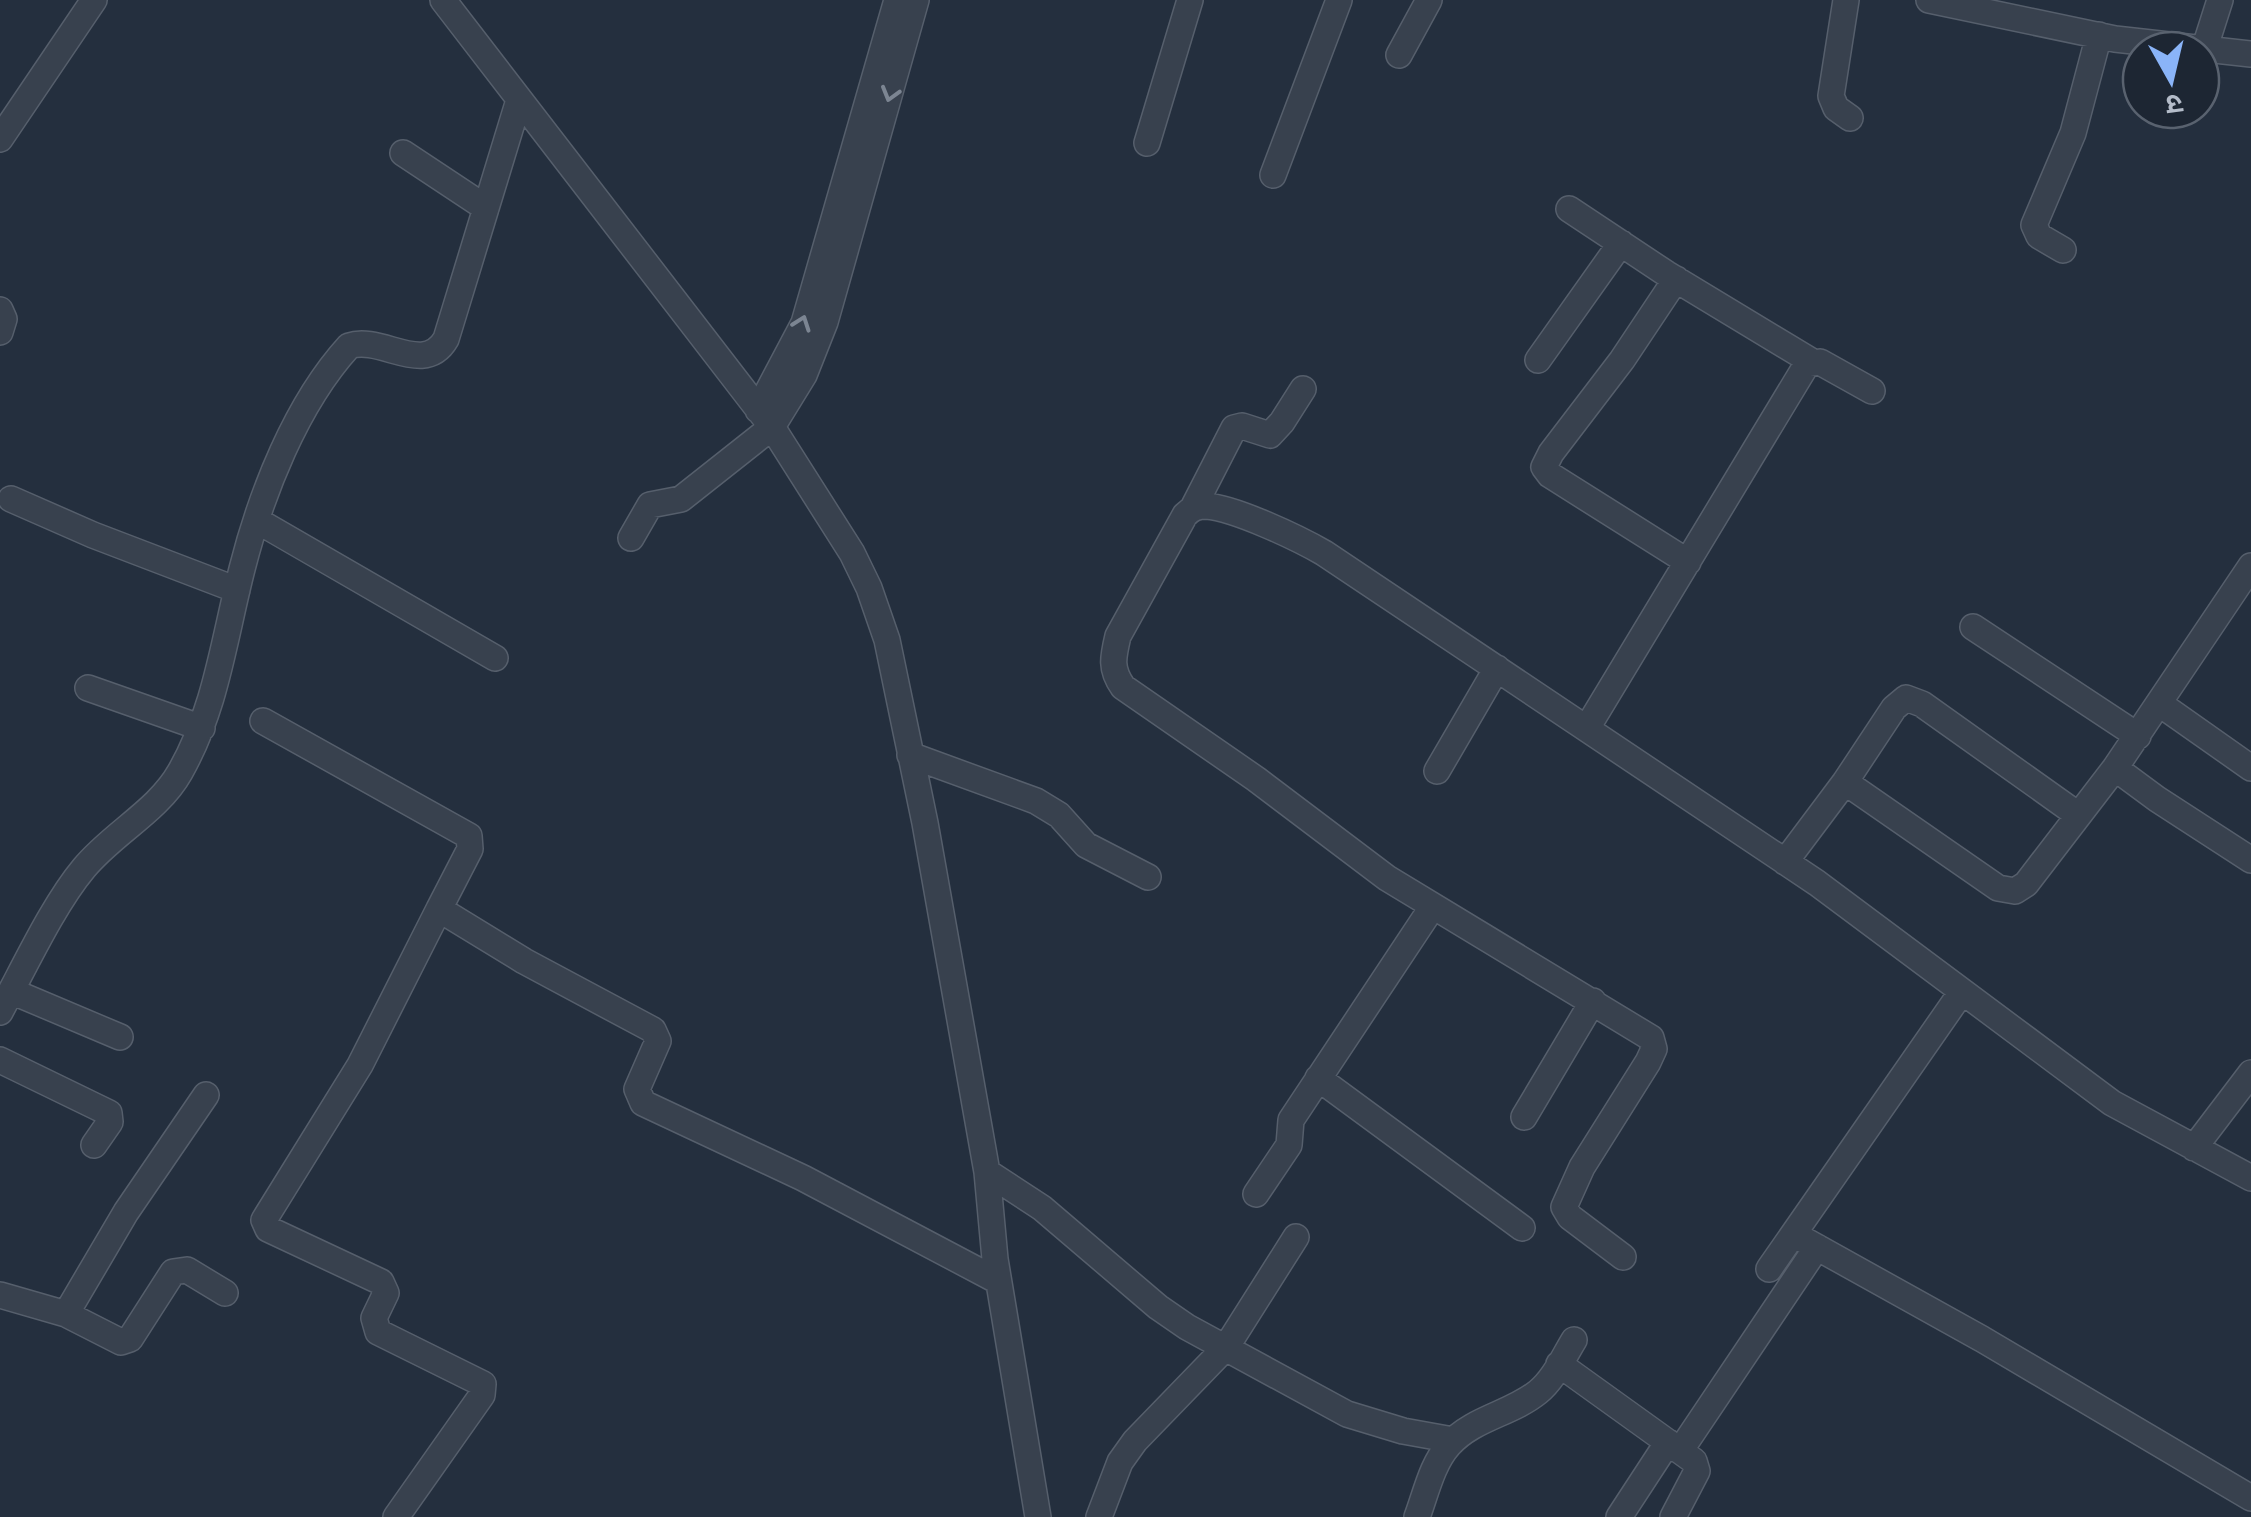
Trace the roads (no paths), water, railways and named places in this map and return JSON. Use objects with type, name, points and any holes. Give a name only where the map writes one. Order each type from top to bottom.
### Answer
[{"type":"street","points":[[0,139],[94,0]]},
{"type":"street","points":[[443,0],[765,418],[852,552],[869,588],[887,640],[987,1172],[998,1281],[1038,1517]]},
{"type":"street","points":[[631,538],[650,505],[681,499],[765,418],[814,355],[897,0]]},
{"type":"street","points":[[867,137],[916,0]]},
{"type":"street","points":[[1147,143],[1190,0]]},
{"type":"street","points":[[1273,175],[1339,0]]},
{"type":"street","points":[[1399,55],[1429,0]]},
{"type":"street","points":[[1846,0],[1831,96],[1836,108],[1850,118]]},
{"type":"street","points":[[1929,0],[2121,38]]},
{"type":"street","points":[[2210,30],[2220,0]]},
{"type":"street","points":[[2063,250],[2039,236],[2034,226],[2073,133],[2100,35]]},
{"type":"street","points":[[2221,51],[2251,54]]},
{"type":"street","points":[[120,1037],[6,1001],[82,871],[164,795],[179,775],[202,728],[258,521],[299,414],[348,346],[361,343],[422,356],[440,350],[468,275],[520,100]]},
{"type":"street","points":[[403,153],[486,208]]},
{"type":"street","points":[[1569,209],[1811,361],[1820,362],[1872,391]]},
{"type":"street","points":[[1538,360],[1621,243]]},
{"type":"street","points":[[1676,279],[1544,467],[1550,476],[1688,562]]},
{"type":"street","points":[[0,310],[4,319],[0,332]]},
{"type":"street","points":[[1587,728],[1811,361]]},
{"type":"street","points":[[1303,389],[1270,435],[1242,426],[1234,428],[1193,508],[1184,515],[1118,636],[1114,674],[1124,687],[1386,878],[1644,1031],[1654,1043],[1648,1062],[1582,1167],[1564,1207],[1570,1217],[1622,1257]]},
{"type":"street","points":[[12,499],[93,535],[237,590]]},
{"type":"street","points":[[1193,508],[1219,509],[1299,539],[1786,862],[2112,1103],[2251,1178]]},
{"type":"street","points":[[258,521],[495,658]]},
{"type":"street","points":[[1846,782],[2008,892],[2016,892],[2116,768],[2251,566]]},
{"type":"street","points":[[1973,627],[2138,736]]},
{"type":"street","points":[[1437,770],[1497,668]]},
{"type":"street","points":[[88,688],[202,728]]},
{"type":"street","points":[[1786,862],[1846,782],[1894,708],[1900,701],[1912,698],[2078,815]]},
{"type":"street","points":[[2160,704],[2251,768]]},
{"type":"street","points":[[263,721],[469,836],[470,849],[360,1066],[264,1220],[268,1230],[380,1282],[386,1293],[374,1322],[378,1332],[483,1384],[482,1396],[396,1517]]},
{"type":"street","points":[[910,754],[1036,802],[1059,816],[1086,844],[1148,877]]},
{"type":"street","points":[[2116,768],[2157,800],[2251,860]]},
{"type":"street","points":[[1256,1194],[1289,1145],[1291,1120],[1433,906]]},
{"type":"street","points":[[440,909],[653,1030],[658,1041],[656,1050],[637,1089],[642,1103],[803,1178],[998,1281]]},
{"type":"street","points":[[1619,1517],[1674,1447],[1961,993]]},
{"type":"street","points":[[1524,1117],[1593,1001]]},
{"type":"street","points":[[0,1060],[110,1113],[110,1122],[94,1145]]},
{"type":"street","points":[[2194,1148],[2251,1073]]},
{"type":"street","points":[[1318,1078],[1522,1228]]},
{"type":"street","points":[[66,1314],[126,1212],[206,1095]]},
{"type":"street","points":[[987,1172],[1042,1208],[1158,1307],[1188,1327],[1347,1414],[1453,1440]]},
{"type":"street","points":[[1099,1517],[1120,1462],[1227,1346],[1296,1237]]},
{"type":"street","points":[[1769,1269],[1806,1241]]},
{"type":"street","points":[[1806,1241],[1982,1339],[2251,1498]]},
{"type":"street","points":[[0,1295],[66,1314],[121,1342],[130,1338],[173,1272],[186,1270],[225,1293]]},
{"type":"street","points":[[1417,1517],[1436,1466],[1453,1440],[1471,1426],[1534,1395],[1548,1382],[1574,1340]]},
{"type":"street","points":[[1559,1364],[1694,1462],[1697,1471],[1673,1517]]}]
